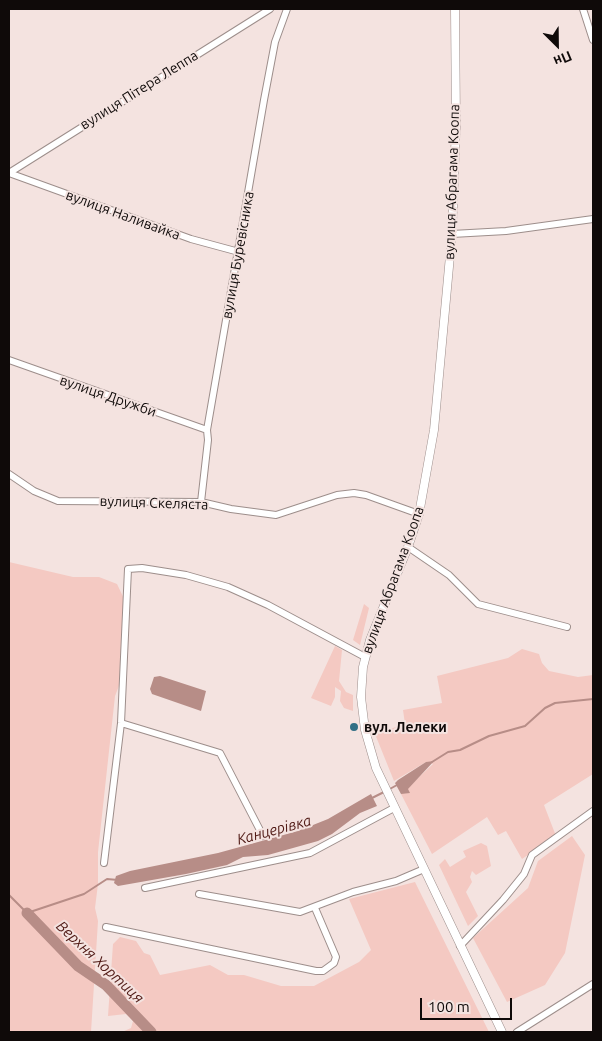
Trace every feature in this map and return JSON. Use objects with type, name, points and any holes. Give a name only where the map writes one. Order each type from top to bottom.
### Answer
[{"type":"main road","name":"вулиця Абрагама Коопа","points":[[455,9],[456,125],[452,234],[434,430],[419,514],[408,548],[391,584],[365,657],[361,697],[365,730],[376,768],[502,1032]]},
{"type":"street","name":"вулиця Пітера Леппа","points":[[9,173],[270,9]]},
{"type":"street","name":"вулиця Буревісника","points":[[201,502],[208,440],[207,430],[264,100],[276,42],[286,9]]},
{"type":"street","points":[[583,9],[593,40]]},
{"type":"street","name":"вулиця Наливайка","points":[[9,173],[191,239],[239,252]]},
{"type":"street","points":[[452,234],[506,231],[593,219]]},
{"type":"street","name":"вулиця Дружби","points":[[9,360],[207,430]]},
{"type":"street","name":"вулиця Скеляста","points":[[9,474],[34,491],[58,501],[201,502],[231,509],[276,515],[337,495],[354,493],[366,494],[419,514]]},
{"type":"street","points":[[408,548],[449,575],[478,604],[568,627]]},
{"type":"street","points":[[104,863],[121,723],[128,569],[142,568],[186,575],[228,587],[268,605],[365,657]]},
{"type":"street","points":[[121,723],[220,753],[263,836]]},
{"type":"street","points":[[145,888],[310,853],[394,808]]},
{"type":"street","points":[[460,946],[503,900],[524,874],[532,855],[593,811]]},
{"type":"street","points":[[198,894],[294,913],[396,881],[424,869]]},
{"type":"street","points":[[106,927],[316,971],[323,970],[334,963],[336,957],[314,908]]},
{"type":"street","points":[[517,1032],[593,984]]},
{"type":"shaded area","points":[[9,562],[73,577],[99,577],[117,584],[127,605],[122,678],[115,696],[98,852],[98,884],[95,908],[98,921],[91,1032],[9,1032]]},
{"type":"shaded area","points":[[364,604],[369,608],[360,645],[353,640]]},
{"type":"shaded area","points":[[335,646],[342,650],[339,681],[346,692],[353,695],[353,711],[344,708],[340,701],[341,691],[335,687],[335,697],[331,706],[311,698]]},
{"type":"shaded area","points":[[522,649],[539,654],[542,663],[549,671],[578,677],[593,675],[593,774],[544,805],[556,836],[522,859],[506,831],[498,835],[487,817],[432,854],[401,794],[433,764],[426,762],[394,781],[375,734],[405,724],[403,710],[442,703],[437,676],[508,658]]},
{"type":"shaded area","points":[[160,676],[206,691],[201,711],[152,694],[150,689],[154,677]]},
{"type":"shaded area","points":[[434,761],[408,789],[410,793],[401,794],[395,783],[398,780],[426,762]]},
{"type":"shaded area","points":[[371,794],[377,806],[360,813],[332,834],[318,841],[268,855],[243,857],[227,865],[186,874],[118,886],[114,883],[116,876],[130,871],[218,853],[298,831],[328,819]]},
{"type":"shaded area","points":[[572,836],[585,855],[565,953],[545,985],[507,1002],[473,938],[528,888],[538,861]]},
{"type":"shaded area","points":[[481,843],[487,846],[491,866],[476,875],[472,871],[470,877],[472,882],[466,892],[478,916],[468,926],[439,865],[445,859],[450,867],[466,857],[463,851]]},
{"type":"shaded area","points":[[415,882],[489,1032],[122,1032],[131,1028],[133,1021],[126,1014],[108,1016],[113,944],[120,937],[136,941],[144,953],[150,955],[160,975],[210,965],[228,975],[244,975],[281,986],[314,986],[359,962],[371,950],[349,899]]},
{"type":"waterway","name":"Канцерівка","points":[[432,762],[448,752],[460,750],[489,736],[525,726],[545,708],[555,703],[593,699]]},
{"type":"waterway","name":"Канцерівка","points":[[388,790],[397,785]]},
{"type":"waterway","name":"Канцерівка","points":[[372,798],[384,792]]},
{"type":"waterway","name":"Канцерівка","points":[[9,895],[27,913],[84,894],[107,879],[118,880]]},
{"type":"waterway","name":"Верхня Хортиця","points":[[27,913],[78,966],[106,985],[151,1032]]},
{"type":"place","name":"вул. Лелеки","points":[[354,727]]}]
